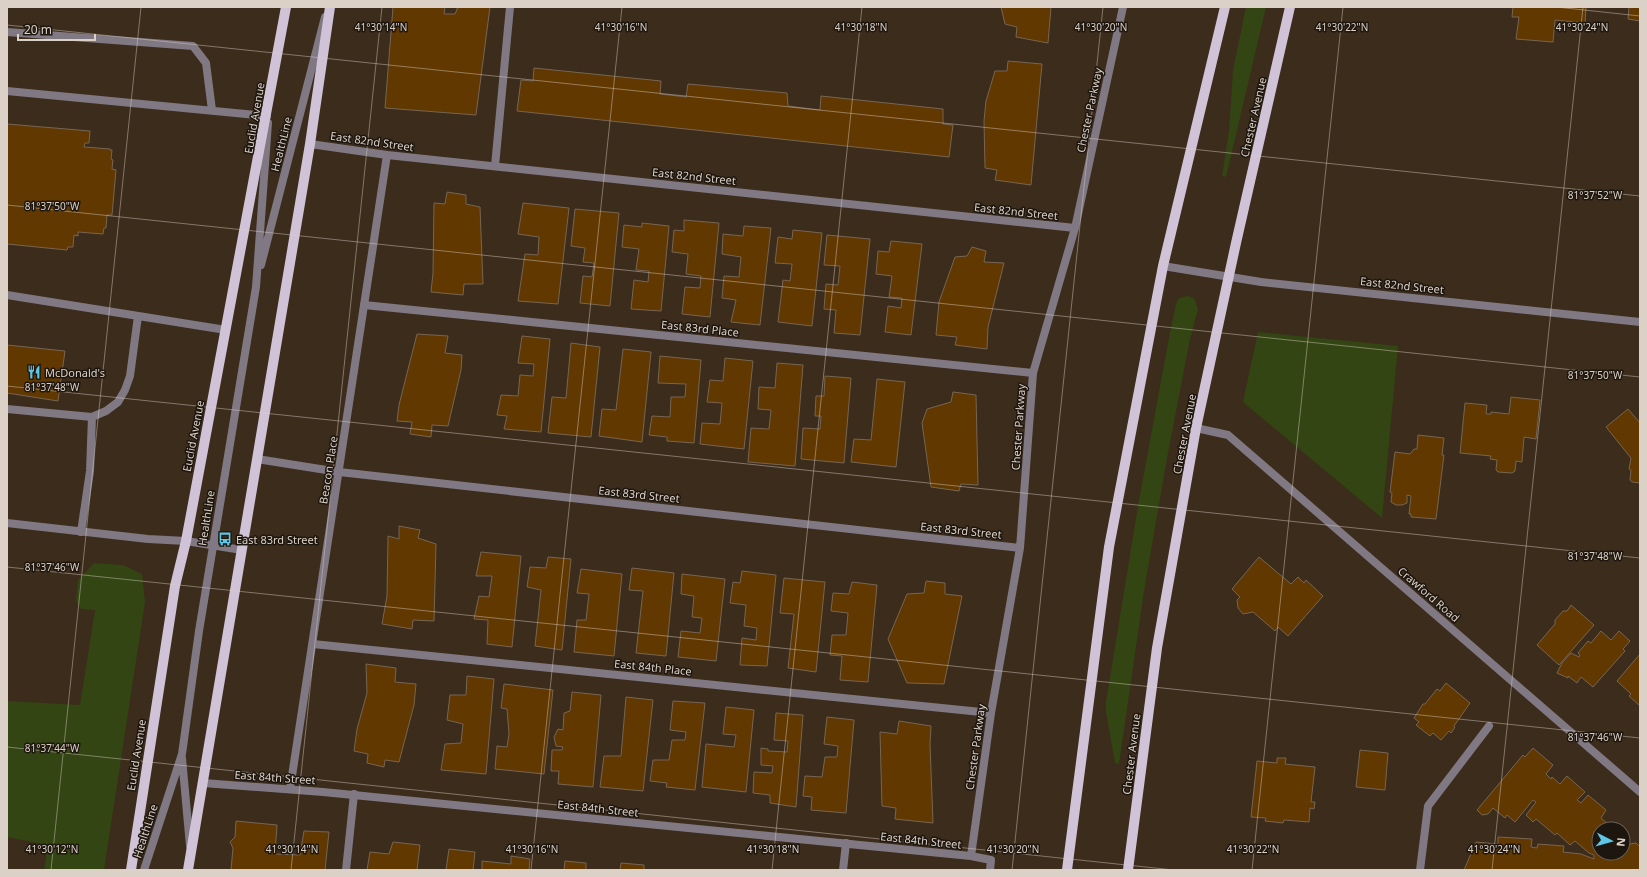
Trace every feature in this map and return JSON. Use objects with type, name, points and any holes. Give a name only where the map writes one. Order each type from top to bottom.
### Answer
[{"type":"main road","name":"Euclid Avenue","points":[[131,870],[174,594],[186,541],[267,116],[286,7]]},
{"type":"main road","points":[[188,870],[310,144],[330,7]]},
{"type":"main road","points":[[1067,870],[1109,547],[1163,266],[1225,7]]},
{"type":"main road","name":"Chester Avenue","points":[[1128,870],[1157,648],[1196,428],[1228,277],[1290,7]]},
{"type":"street","name":"HealthLine","points":[[144,870],[182,754],[213,545],[256,287],[327,7]]},
{"type":"street","points":[[495,166],[510,7]]},
{"type":"street","name":"Chester Parkway","points":[[971,856],[991,712],[1020,548],[1033,373],[1075,228],[1123,7]]},
{"type":"street","points":[[7,32],[193,46],[206,63],[212,110]]},
{"type":"street","points":[[7,91],[267,116]]},
{"type":"street","name":"HealthLine","points":[[256,287],[270,96]]},
{"type":"street","name":"East 82nd Street","points":[[310,144],[495,166],[1075,228]]},
{"type":"street","name":"Beacon Place","points":[[290,789],[387,154]]},
{"type":"street","name":"East 82nd Street","points":[[1163,266],[1228,277],[1640,322]]},
{"type":"street","points":[[7,295],[226,330]]},
{"type":"street","name":"East 83rd Place","points":[[364,305],[1033,373]]},
{"type":"street","points":[[7,409],[92,416],[106,411],[118,402],[125,390],[130,376],[138,316]]},
{"type":"street","points":[[81,532],[90,471],[92,416]]},
{"type":"street","name":"Crawford Road","points":[[1196,428],[1228,435],[1640,792]]},
{"type":"street","name":"East 83rd Street","points":[[257,459],[339,472],[1020,548]]},
{"type":"street","points":[[7,523],[148,539],[186,541],[242,550]]},
{"type":"street","name":"East 84th Place","points":[[313,644],[991,712]]},
{"type":"street","points":[[1420,870],[1428,806],[1489,726]]},
{"type":"street","name":"HealthLine","points":[[182,754],[190,854]]},
{"type":"street","name":"East 84th Street","points":[[202,783],[354,794],[971,856],[991,860],[990,870]]},
{"type":"street","points":[[346,870],[354,794]]},
{"type":"street","points":[[843,870],[846,843]]},
{"type":"green space","points":[[1246,7],[1266,7],[1226,177],[1222,176],[1229,131],[1233,70]]},
{"type":"green space","points":[[1187,296],[1194,298],[1198,309],[1190,339],[1167,458],[1144,591],[1119,764],[1115,763],[1106,712],[1106,702],[1138,506],[1168,343],[1176,304],[1179,298]]},
{"type":"green space","points":[[1258,332],[1398,346],[1382,518],[1243,402]]},
{"type":"green space","points":[[94,563],[123,565],[142,574],[145,602],[104,870],[44,870],[48,845],[7,837],[7,701],[80,705],[95,610],[81,609],[76,601],[78,580]]},
{"type":"building","points":[[393,7],[445,7],[444,14],[455,14],[458,7],[490,7],[476,115],[385,108]]},
{"type":"building","points":[[1001,7],[1051,7],[1048,43],[1016,37],[1017,27],[1005,24]]},
{"type":"building","points":[[1513,7],[1586,7],[1585,23],[1555,20],[1553,42],[1516,39],[1519,17],[1512,17]]},
{"type":"building","points":[[1629,7],[1640,7],[1640,21],[1628,19]]},
{"type":"building","points":[[1008,61],[1042,64],[1031,185],[995,180],[997,170],[985,168],[984,121],[986,101],[995,71],[1007,71]]},
{"type":"building","points":[[534,68],[661,81],[660,94],[686,97],[688,84],[787,93],[788,106],[820,110],[821,96],[943,109],[943,124],[953,125],[949,157],[517,111],[521,80],[533,81]]},
{"type":"building","points":[[7,124],[90,131],[89,143],[85,143],[84,147],[112,150],[112,169],[116,170],[112,215],[107,215],[106,228],[104,228],[103,234],[78,232],[78,236],[74,235],[73,247],[68,247],[67,250],[7,244]]},
{"type":"building","points":[[447,192],[466,195],[466,204],[480,207],[483,284],[464,284],[463,295],[431,292],[433,273],[434,203],[445,204]]},
{"type":"building","points":[[523,203],[569,208],[558,304],[518,301],[525,254],[538,255],[539,237],[518,234]]},
{"type":"building","points":[[575,209],[619,213],[610,306],[580,303],[583,276],[592,277],[594,263],[583,262],[585,248],[571,246]]},
{"type":"building","points":[[684,220],[719,223],[710,317],[682,314],[685,287],[700,288],[701,276],[686,274],[688,254],[672,252],[674,230],[684,231]]},
{"type":"building","points":[[642,223],[669,226],[661,311],[631,309],[634,280],[648,282],[649,271],[636,270],[639,249],[622,247],[624,225],[642,227]]},
{"type":"building","points":[[744,226],[771,228],[760,325],[731,322],[736,300],[722,298],[724,276],[739,277],[741,257],[722,254],[723,234],[743,236]]},
{"type":"building","points":[[793,230],[822,233],[812,326],[778,322],[783,280],[790,281],[792,264],[775,263],[778,237],[792,239]]},
{"type":"building","points":[[827,235],[870,239],[860,335],[834,333],[836,310],[824,309],[826,284],[838,285],[840,266],[824,265]]},
{"type":"building","points":[[891,241],[922,244],[911,335],[885,332],[888,306],[901,308],[902,298],[889,297],[892,276],[876,274],[878,251],[889,252]]},
{"type":"building","points":[[972,247],[986,251],[984,262],[1004,263],[988,327],[987,349],[955,345],[957,337],[936,335],[939,302],[955,257],[967,256]]},
{"type":"building","points":[[417,334],[448,336],[445,353],[462,355],[461,370],[448,426],[432,425],[431,437],[410,434],[412,422],[397,421],[399,405]]},
{"type":"building","points":[[522,336],[550,339],[541,432],[504,429],[507,416],[497,415],[501,395],[518,396],[520,375],[533,376],[534,364],[518,363]]},
{"type":"building","points":[[571,343],[600,347],[591,437],[548,433],[552,397],[566,398]]},
{"type":"building","name":"McDonald's","points":[[7,345],[65,351],[58,401],[7,393]]},
{"type":"building","points":[[623,349],[651,352],[642,442],[599,436],[602,409],[616,410]]},
{"type":"building","points":[[660,356],[701,360],[694,443],[667,441],[667,437],[649,435],[652,416],[670,417],[671,397],[685,397],[686,384],[658,383]]},
{"type":"building","points":[[725,358],[753,361],[744,449],[700,444],[702,423],[720,424],[722,403],[707,402],[710,380],[723,381]]},
{"type":"building","points":[[777,363],[803,365],[795,466],[748,462],[751,428],[769,429],[771,410],[758,409],[759,387],[775,388]]},
{"type":"building","points":[[825,376],[851,378],[844,463],[801,459],[803,428],[820,429],[821,416],[815,416],[816,396],[824,396]]},
{"type":"building","points":[[877,379],[905,382],[896,467],[851,462],[854,439],[871,440]]},
{"type":"building","points":[[953,392],[976,395],[978,485],[961,484],[959,491],[931,487],[922,423],[927,409],[951,402]]},
{"type":"building","points":[[1511,397],[1540,400],[1536,439],[1524,437],[1522,462],[1516,461],[1515,471],[1512,473],[1498,472],[1496,470],[1497,460],[1490,459],[1491,456],[1460,453],[1465,403],[1487,405],[1486,414],[1491,414],[1491,412],[1509,414]]},
{"type":"building","points":[[1628,409],[1640,423],[1640,483],[1632,482],[1630,480],[1631,470],[1629,469],[1631,458],[1606,427]]},
{"type":"building","points":[[1418,435],[1444,438],[1442,455],[1444,455],[1436,519],[1411,517],[1411,514],[1409,514],[1411,496],[1407,495],[1407,503],[1402,505],[1396,505],[1391,502],[1392,493],[1390,492],[1395,452],[1410,454],[1414,449],[1417,449]]},
{"type":"building","points":[[399,526],[420,530],[418,538],[436,544],[434,621],[413,620],[412,629],[382,624],[387,596],[388,536],[399,539]]},
{"type":"building","points":[[481,552],[521,556],[512,647],[487,644],[488,620],[474,619],[479,596],[489,597],[492,576],[476,576]]},
{"type":"building","points":[[548,557],[571,559],[562,650],[535,646],[541,590],[527,587],[530,567],[546,568]]},
{"type":"building","points":[[1259,557],[1291,584],[1298,577],[1304,583],[1306,580],[1323,596],[1288,636],[1278,627],[1275,631],[1253,612],[1243,614],[1238,608],[1237,600],[1240,597],[1232,589]]},
{"type":"building","points":[[632,568],[674,573],[666,656],[636,653],[643,591],[629,590]]},
{"type":"building","points":[[581,569],[622,574],[614,656],[574,652],[577,620],[586,620],[589,594],[577,593]]},
{"type":"building","points":[[742,571],[776,575],[767,666],[740,665],[742,638],[756,640],[757,628],[744,626],[746,605],[730,603],[733,582],[740,583]]},
{"type":"building","points":[[682,574],[725,579],[716,661],[678,657],[681,631],[700,633],[702,618],[692,617],[694,596],[681,594]]},
{"type":"building","points":[[784,578],[825,582],[816,672],[788,668],[794,614],[780,613]]},
{"type":"building","points":[[926,581],[945,583],[945,594],[962,596],[944,684],[907,683],[888,639],[907,594],[924,593]]},
{"type":"building","points":[[852,582],[877,585],[868,682],[840,680],[842,656],[830,655],[832,635],[846,635],[848,613],[831,611],[833,593],[849,594]]},
{"type":"building","points":[[1571,605],[1594,625],[1559,665],[1537,645],[1555,624],[1555,620],[1563,611],[1567,611]]},
{"type":"building","points":[[1601,631],[1611,640],[1619,631],[1630,641],[1623,649],[1625,651],[1593,687],[1581,677],[1577,683],[1568,676],[1568,678],[1557,673],[1562,663],[1571,653],[1579,657],[1580,655],[1578,653],[1588,641],[1591,643]]},
{"type":"building","points":[[1640,654],[1640,706],[1629,696],[1631,694],[1617,681]]},
{"type":"building","points":[[366,664],[396,668],[395,682],[416,684],[414,705],[399,762],[385,760],[384,767],[367,763],[368,754],[354,751],[357,729],[367,693]]},
{"type":"building","points":[[467,676],[494,679],[486,774],[441,770],[445,744],[461,743],[463,724],[447,720],[450,695],[466,695]]},
{"type":"building","points":[[1446,683],[1470,703],[1454,726],[1455,727],[1451,733],[1449,731],[1441,740],[1433,733],[1430,736],[1416,725],[1419,722],[1414,718],[1423,704],[1425,704],[1437,689],[1440,691]]},
{"type":"building","points":[[504,684],[553,690],[544,774],[495,769],[497,746],[507,747],[509,734],[507,709],[501,708]]},
{"type":"building","points":[[572,692],[601,695],[593,787],[558,784],[559,771],[551,771],[552,750],[562,750],[563,747],[556,746],[554,737],[558,729],[563,730],[564,713],[570,711]]},
{"type":"building","points":[[626,697],[653,700],[643,791],[600,787],[604,756],[621,756]]},
{"type":"building","points":[[673,701],[705,703],[695,790],[666,787],[667,783],[650,781],[653,760],[669,760],[672,740],[685,740],[686,732],[670,730]]},
{"type":"building","points":[[726,707],[754,710],[746,792],[702,787],[706,744],[734,747],[736,735],[723,734]]},
{"type":"building","points":[[776,713],[803,715],[796,807],[770,803],[770,795],[753,793],[754,772],[772,773],[773,766],[761,765],[761,748],[768,749],[768,751],[787,752],[788,741],[774,740]]},
{"type":"building","points":[[827,717],[854,720],[846,813],[811,810],[812,797],[803,796],[805,776],[822,777],[825,757],[837,757],[838,746],[824,744]]},
{"type":"building","points":[[899,721],[931,726],[930,744],[933,823],[895,819],[896,808],[882,806],[880,732],[897,734]]},
{"type":"building","points":[[1533,748],[1553,765],[1546,774],[1551,779],[1552,777],[1560,784],[1567,776],[1585,792],[1577,800],[1581,803],[1588,795],[1606,810],[1601,818],[1604,821],[1591,821],[1591,854],[1575,841],[1570,845],[1557,833],[1555,835],[1536,819],[1533,822],[1526,815],[1536,802],[1533,800],[1515,822],[1507,815],[1505,818],[1493,808],[1488,814],[1482,815],[1477,810],[1523,755],[1525,757]]},
{"type":"building","points":[[1360,750],[1388,753],[1385,790],[1356,787]]},
{"type":"building","points":[[1277,758],[1286,758],[1285,764],[1315,767],[1311,802],[1315,802],[1314,809],[1310,808],[1309,822],[1284,820],[1283,823],[1265,821],[1266,818],[1251,817],[1257,761],[1277,763]]},
{"type":"building","points":[[236,821],[277,825],[275,854],[300,855],[304,831],[329,832],[325,870],[231,870],[233,848],[230,842],[235,837]]},
{"type":"building","points":[[1498,837],[1532,839],[1531,847],[1537,848],[1538,844],[1564,846],[1563,852],[1581,854],[1591,858],[1591,861],[1631,861],[1631,844],[1636,843],[1640,847],[1640,870],[1464,870],[1476,842],[1498,844]]},
{"type":"building","points":[[393,842],[420,845],[417,870],[367,870],[370,852],[389,854]]},
{"type":"building","points":[[449,849],[475,852],[473,870],[446,870]]},
{"type":"building","points":[[511,856],[530,859],[529,870],[482,870],[482,861],[511,864]]},
{"type":"building","points":[[565,861],[586,863],[586,870],[564,870]]},
{"type":"building","points":[[621,863],[644,865],[644,870],[620,870]]},
{"type":"place","name":"McDonald's","points":[[34,372]]},
{"type":"place","name":"East 83rd Street","points":[[225,539]]}]
